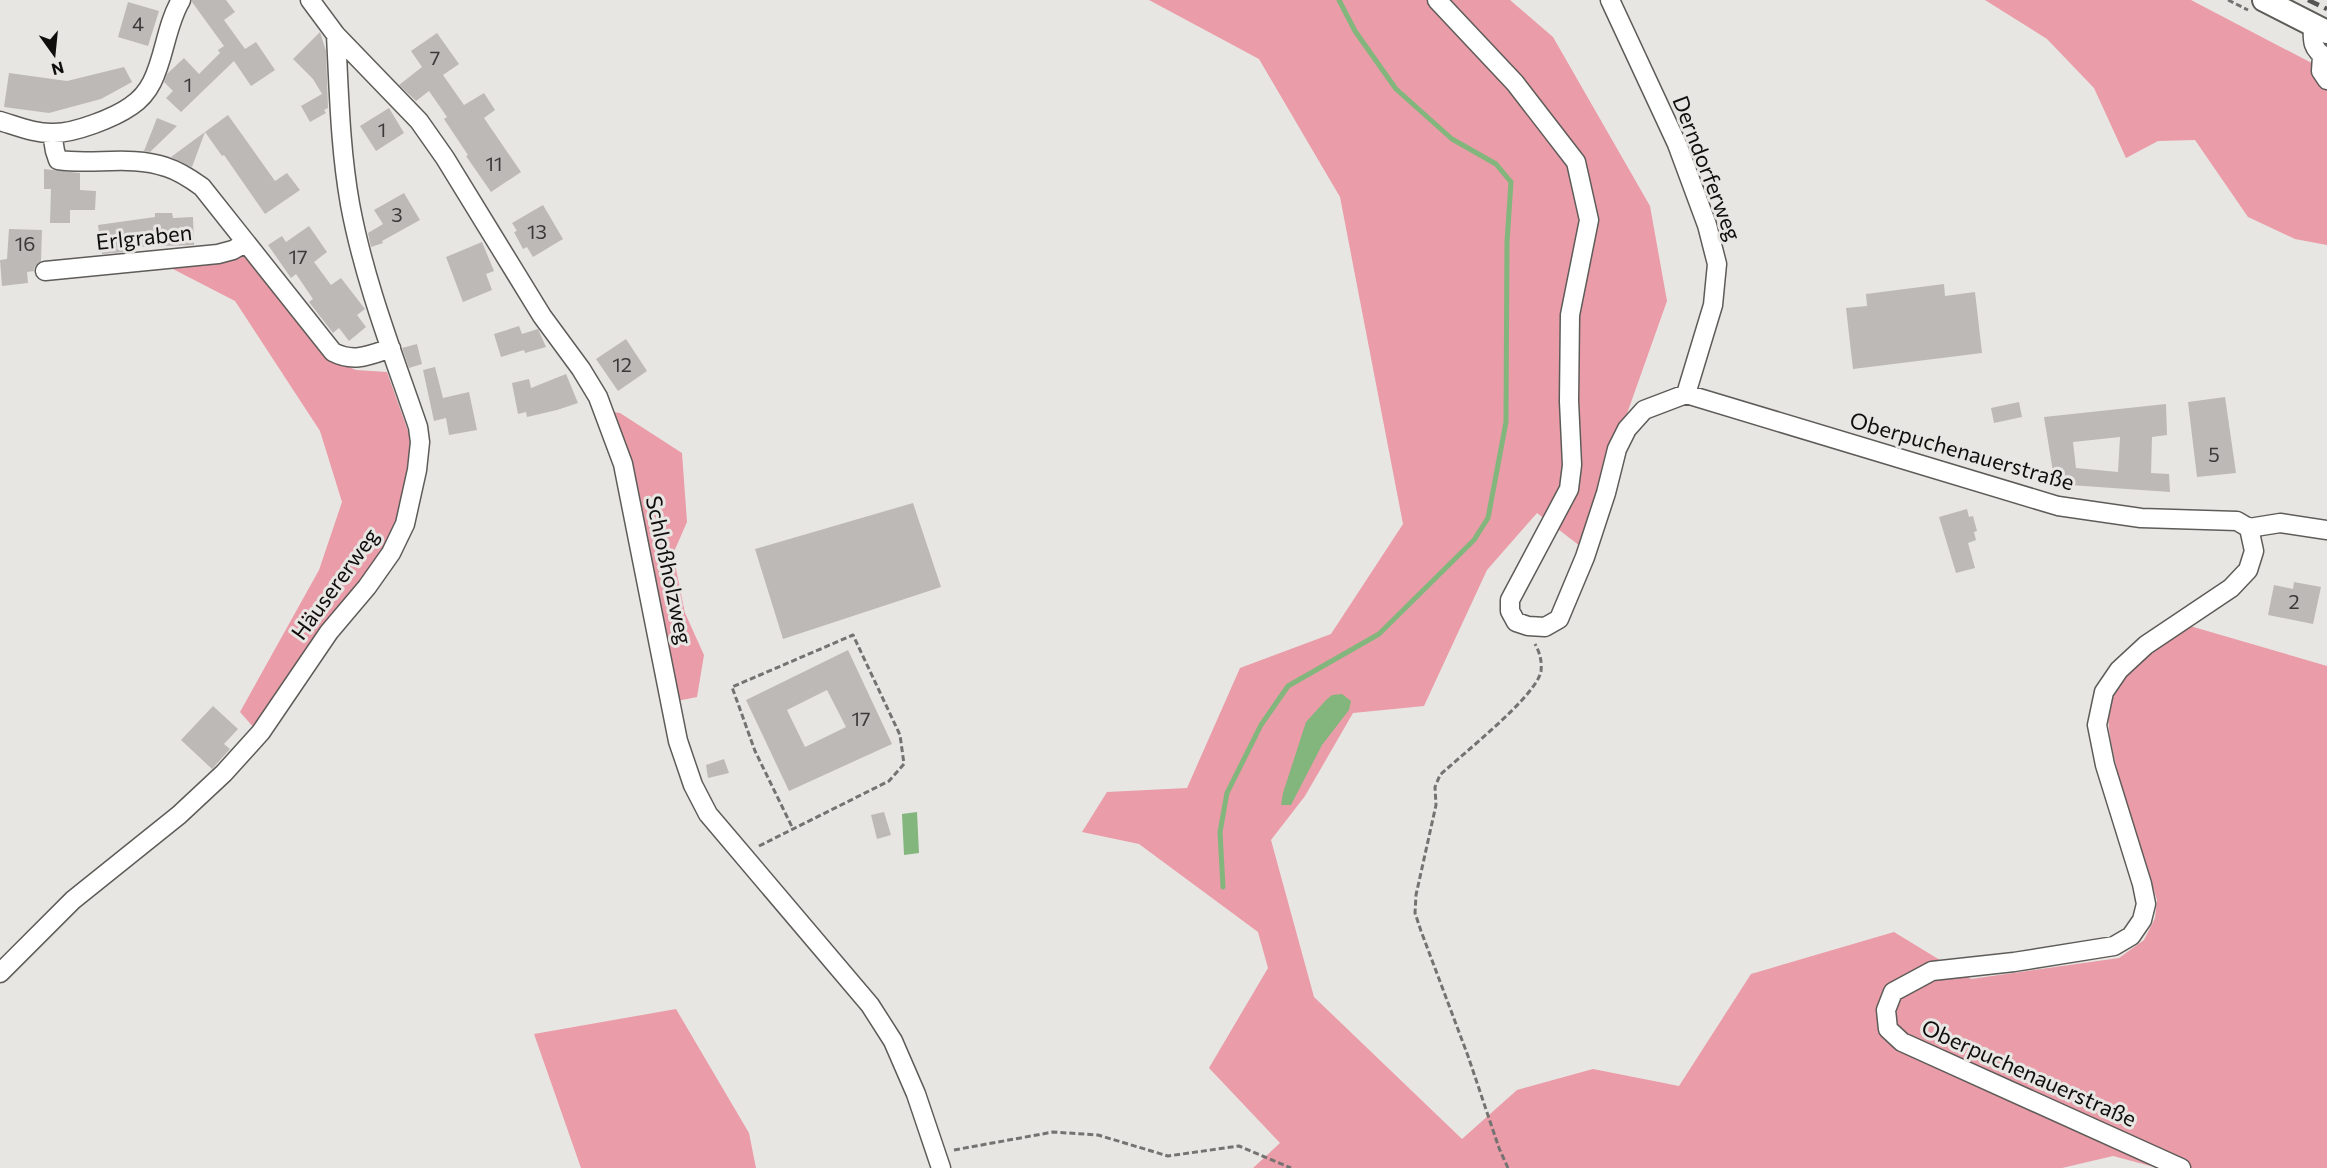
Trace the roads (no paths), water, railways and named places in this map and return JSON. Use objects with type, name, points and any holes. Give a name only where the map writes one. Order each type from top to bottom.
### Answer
[{"type":"main road","points":[[2260,7],[2320,28]]},
{"type":"street","points":[[0,121],[52,134],[69,131],[131,106],[144,96],[153,81],[175,11],[181,0]]},
{"type":"street","name":"Schloßholzweg","points":[[310,0],[336,35],[426,130],[542,316],[581,369],[598,398],[623,464],[678,741],[693,785],[708,813],[870,1005],[893,1041],[916,1094],[940,1160]]},
{"type":"street","points":[[1437,0],[1515,83],[1576,162],[1589,220],[1570,315],[1569,401],[1572,465],[1569,489],[1510,600],[1510,611],[1516,622],[1528,626],[1545,627],[1559,619],[1585,557],[1617,449],[1627,429],[1644,410],[1686,394]]},
{"type":"street","name":"Derndorferweg","points":[[1610,0],[1677,144],[1707,225],[1717,264],[1713,305],[1686,394]]},
{"type":"street","points":[[2320,28],[2312,42],[2315,50],[2325,57],[2321,71],[2327,80]]},
{"type":"street","name":"Häusererweg","points":[[0,973],[73,900],[179,815],[245,751],[261,732],[329,632],[368,587],[391,554],[405,524],[417,470],[420,442],[418,427],[358,244],[342,143],[336,35]]},
{"type":"street","name":"Erlgraben","points":[[52,134],[58,160],[78,163],[142,162],[165,166],[184,174],[202,187],[245,243],[279,281],[333,352],[344,358],[356,359],[391,348]]},
{"type":"street","name":"Erlgraben","points":[[45,271],[218,254],[233,250],[245,243]]},
{"type":"street","name":"Oberpuchenauerstraße","points":[[1686,394],[2058,506],[2141,518],[2236,521],[2248,528],[2254,551],[2248,570],[2232,588],[2146,645],[2119,670],[2104,692],[2097,725],[2105,765],[2142,884],[2146,904],[2142,920],[2132,936],[2114,946],[2014,962],[1932,971],[1893,992],[1886,1010],[1888,1029],[1902,1042],[2181,1168]]},
{"type":"street","points":[[2248,528],[2280,524],[2327,530]]},
{"type":"waterway","points":[[1223,887],[1220,832],[1227,793],[1261,725],[1288,686],[1379,634],[1474,540],[1488,518],[1506,422],[1507,242],[1511,182],[1496,164],[1452,139],[1396,89],[1355,31],[1339,0]]},
{"type":"railway","points":[[2308,0],[2327,9]]}]
